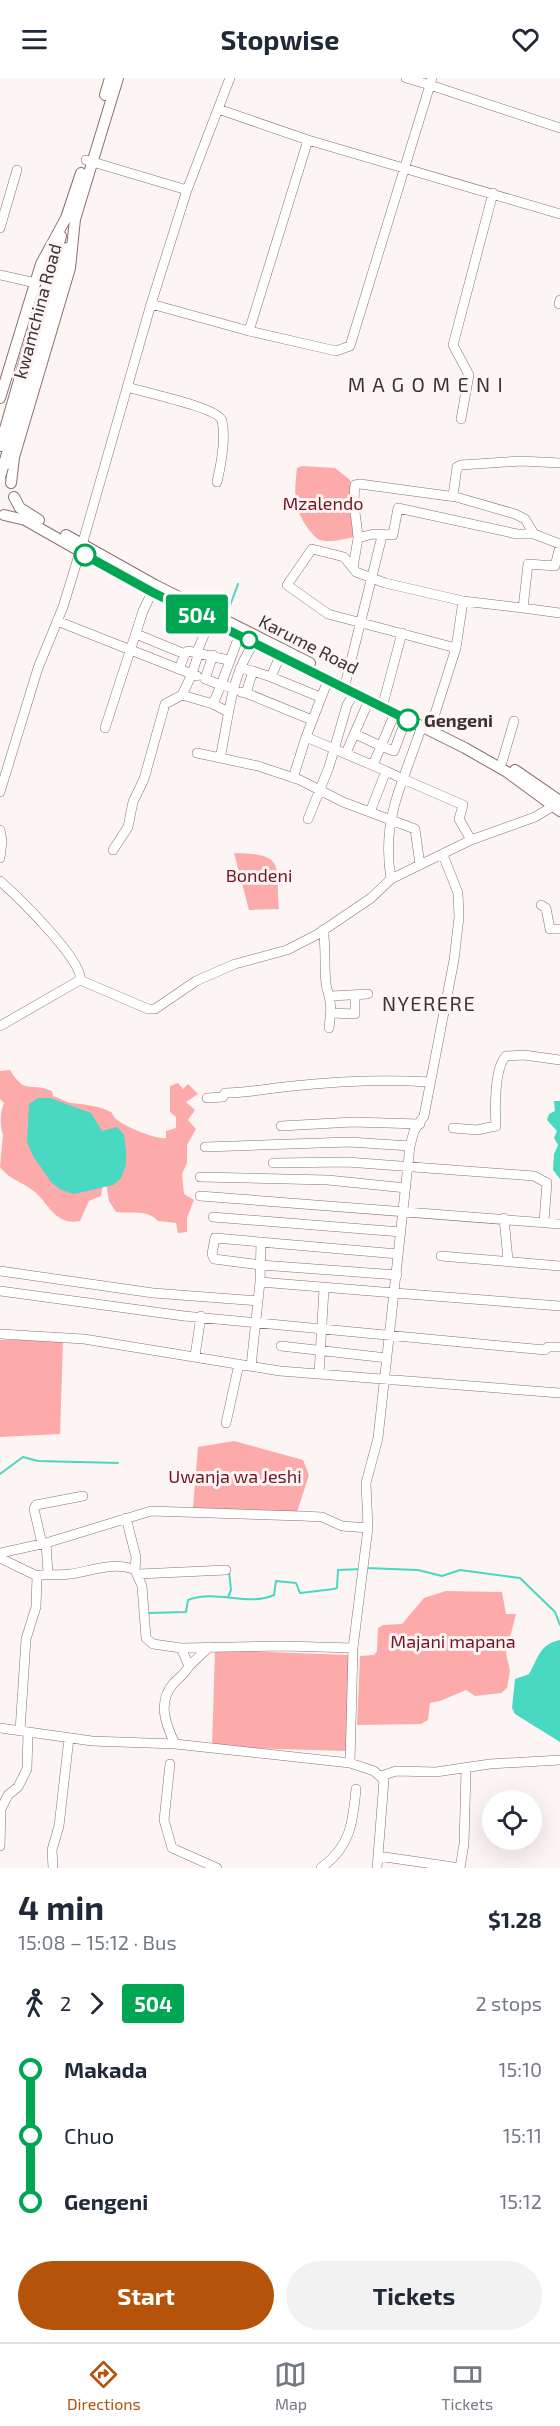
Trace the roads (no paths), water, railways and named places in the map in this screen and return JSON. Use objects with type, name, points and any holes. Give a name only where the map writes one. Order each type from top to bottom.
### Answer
[{"type":"main road","name":"kwamchina Road","points":[[11,483],[14,457],[70,268],[71,219],[110,78]]},
{"type":"main road","name":"kwamchina Road","points":[[88,161],[117,78]]},
{"type":"main road","name":"kwamchina Road","points":[[0,398],[41,264],[71,219]]},
{"type":"main road","points":[[0,446],[71,219]]},
{"type":"main road","points":[[71,219],[1,472],[11,483],[14,496],[2,516],[25,520],[81,548]]},
{"type":"main road","name":"Karume Road","points":[[14,496],[20,508],[81,548],[153,588],[282,653],[346,681],[502,762],[558,805]]},
{"type":"main road","points":[[153,588],[239,636],[282,653],[328,680],[406,719],[427,725],[558,805]]},
{"type":"street","points":[[0,792],[38,668],[57,621],[81,548],[151,304],[187,190],[230,78]]},
{"type":"street","points":[[406,78],[431,82],[560,128]]},
{"type":"street","points":[[151,304],[249,331],[336,351],[350,346],[431,82]]},
{"type":"street","points":[[218,109],[308,140],[560,214]]},
{"type":"street","points":[[249,331],[308,140]]},
{"type":"street","points":[[88,161],[187,190]]},
{"type":"street","points":[[0,228],[17,170]]},
{"type":"street","points":[[461,419],[469,375],[453,345],[493,193]]},
{"type":"street","points":[[0,275],[36,283]]},
{"type":"street","points":[[128,387],[202,407],[219,416],[222,420],[222,441],[217,482]]},
{"type":"street","points":[[453,496],[457,467],[461,465],[520,461],[560,463]]},
{"type":"street","points":[[353,568],[358,538],[353,514],[357,484],[453,496],[521,516],[530,525],[534,534]]},
{"type":"street","points":[[358,538],[373,534],[382,536],[395,534],[398,508],[517,534],[534,534],[560,545],[555,566],[528,564],[523,609]]},
{"type":"street","points":[[346,681],[382,536]]},
{"type":"street","points":[[456,648],[328,614],[288,585],[314,549],[344,557],[353,568],[371,578],[422,594],[560,613]]},
{"type":"street","points":[[105,728],[153,588]]},
{"type":"street","points":[[391,879],[387,843],[390,819],[403,779],[427,725],[456,648],[463,601]]},
{"type":"street","points":[[57,621],[131,652],[246,693],[312,720]]},
{"type":"street","points":[[113,850],[128,827],[132,802],[144,779],[165,704],[182,695],[192,674],[210,621]]},
{"type":"street","points":[[384,700],[402,633]]},
{"type":"street","points":[[136,634],[185,654]]},
{"type":"street","points":[[213,704],[239,636]]},
{"type":"street","points":[[220,758],[228,712],[240,668],[254,643]]},
{"type":"street","points":[[179,669],[188,651],[228,660]]},
{"type":"street","points":[[271,677],[282,653]]},
{"type":"street","points":[[205,679],[213,655]]},
{"type":"street","points":[[240,668],[271,677],[320,697]]},
{"type":"street","points":[[246,693],[253,671]]},
{"type":"street","points":[[293,778],[320,697],[328,680]]},
{"type":"street","points":[[308,819],[347,705],[354,693]]},
{"type":"street","points":[[182,695],[213,704],[228,712]]},
{"type":"street","points":[[346,753],[369,700]]},
{"type":"street","points":[[373,765],[395,713]]},
{"type":"street","points":[[355,734],[394,752],[406,719]]},
{"type":"street","points":[[502,762],[514,721]]},
{"type":"street","points":[[306,737],[334,747],[463,805],[459,819],[471,840]]},
{"type":"street","points":[[197,753],[258,766],[293,778],[344,802],[415,829],[420,866]]},
{"type":"street","points":[[370,812],[387,771]]},
{"type":"street","points":[[80,980],[148,1009],[155,1009],[196,981],[235,964],[287,950],[323,930],[371,898],[391,879],[471,840],[558,805]]},
{"type":"street","points":[[0,831],[2,841],[0,858]]},
{"type":"street","points":[[350,1763],[353,1648],[368,1528],[366,1479],[378,1438],[410,1146],[414,1131],[420,1124],[430,1082],[454,960],[459,917],[458,893],[443,855]]},
{"type":"street","points":[[0,881],[63,944],[79,968],[80,980]]},
{"type":"street","points":[[541,904],[546,908],[550,929],[560,929]]},
{"type":"street","points":[[323,930],[326,944],[327,989],[332,996],[329,1028]]},
{"type":"street","points":[[0,1026],[80,980]]},
{"type":"street","points":[[332,996],[368,994]]},
{"type":"street","points":[[331,1013],[355,1014],[355,995]]},
{"type":"street","points":[[453,1128],[477,1130],[496,1126],[496,1090],[502,1061],[506,1056],[534,1056],[560,1060]]},
{"type":"street","points":[[207,1098],[223,1097],[225,1093],[382,1079],[430,1082]]},
{"type":"street","points":[[281,1126],[353,1122],[420,1124]]},
{"type":"street","points":[[205,1148],[349,1142],[410,1146]]},
{"type":"street","points":[[273,1162],[346,1162],[534,1176],[547,1183],[544,1221]]},
{"type":"street","points":[[200,1177],[320,1180],[406,1188]]},
{"type":"street","points":[[200,1196],[560,1224]]},
{"type":"street","points":[[213,1217],[401,1232]]},
{"type":"street","points":[[504,1218],[508,1260]]},
{"type":"street","points":[[397,1275],[261,1265],[214,1259],[212,1254],[215,1238],[398,1254]]},
{"type":"street","points":[[251,1366],[260,1282],[261,1242]]},
{"type":"street","points":[[441,1256],[560,1266]]},
{"type":"street","points":[[0,1271],[153,1293],[258,1301]]},
{"type":"street","points":[[260,1282],[324,1289],[560,1306]]},
{"type":"street","points":[[319,1374],[324,1289]]},
{"type":"street","points":[[0,1291],[184,1316],[497,1347],[545,1350],[548,1347],[560,1347]]},
{"type":"street","points":[[195,1356],[201,1316]]},
{"type":"street","points":[[0,1334],[84,1339],[251,1366],[319,1374],[482,1388],[498,1386],[560,1393]]},
{"type":"street","points":[[281,1346],[387,1358]]},
{"type":"street","points":[[226,1423],[239,1364]]},
{"type":"street","points":[[48,1572],[44,1544],[34,1509],[36,1504],[83,1496]]},
{"type":"street","points":[[0,1553],[44,1544],[151,1511],[322,1517],[342,1526],[368,1528]]},
{"type":"street","points":[[126,1518],[136,1557],[147,1641],[181,1648],[353,1648]]},
{"type":"street","points":[[0,1558],[38,1576],[48,1572],[70,1574],[108,1566],[137,1572],[226,1570]]},
{"type":"street","points":[[0,1846],[1,1809],[8,1795],[18,1787],[27,1769],[24,1731],[27,1639],[36,1607],[38,1576]]},
{"type":"street","points":[[175,1744],[165,1721],[164,1702],[169,1689],[209,1647]]},
{"type":"street","points":[[181,1648],[189,1666]]},
{"type":"street","points":[[0,1728],[92,1742],[175,1744],[350,1763],[368,1767],[384,1780],[377,1868]]},
{"type":"street","points":[[53,1868],[52,1850],[59,1826],[69,1738]]},
{"type":"street","points":[[381,1776],[396,1771],[466,1770],[490,1764],[560,1760]]},
{"type":"street","points":[[170,1764],[164,1821],[172,1848],[217,1868]]},
{"type":"street","points":[[378,1856],[460,1868],[464,1844],[466,1770]]},
{"type":"street","points":[[321,1868],[338,1856],[348,1836],[356,1789]]},
{"type":"waterway","points":[[228,611],[238,584]]},
{"type":"waterway","points":[[0,1474],[23,1457],[38,1461],[118,1463]]},
{"type":"waterway","points":[[366,1568],[418,1570],[442,1576],[460,1570],[520,1578],[555,1612],[560,1625]]},
{"type":"waterway","points":[[148,1613],[186,1612],[188,1600],[199,1597],[264,1598],[274,1595],[276,1581],[296,1583],[300,1593],[334,1589],[337,1588],[338,1570],[361,1569]]},
{"type":"waterway","points":[[228,1597],[231,1590],[229,1571]]},
{"type":"place","name":"Gengeni","points":[[408,720]]},
{"type":"district","name":"M A G O M E N I","points":[[426,384]]},
{"type":"district","name":"NYERERE","points":[[429,1003]]},
{"type":"park label","name":"Mzalendo","points":[[323,503]]},
{"type":"park label","name":"Bondeni","points":[[259,875]]},
{"type":"park label","name":"Uwanja wa Jeshi","points":[[235,1476]]},
{"type":"park label","name":"Majani mapana","points":[[453,1641]]}]
